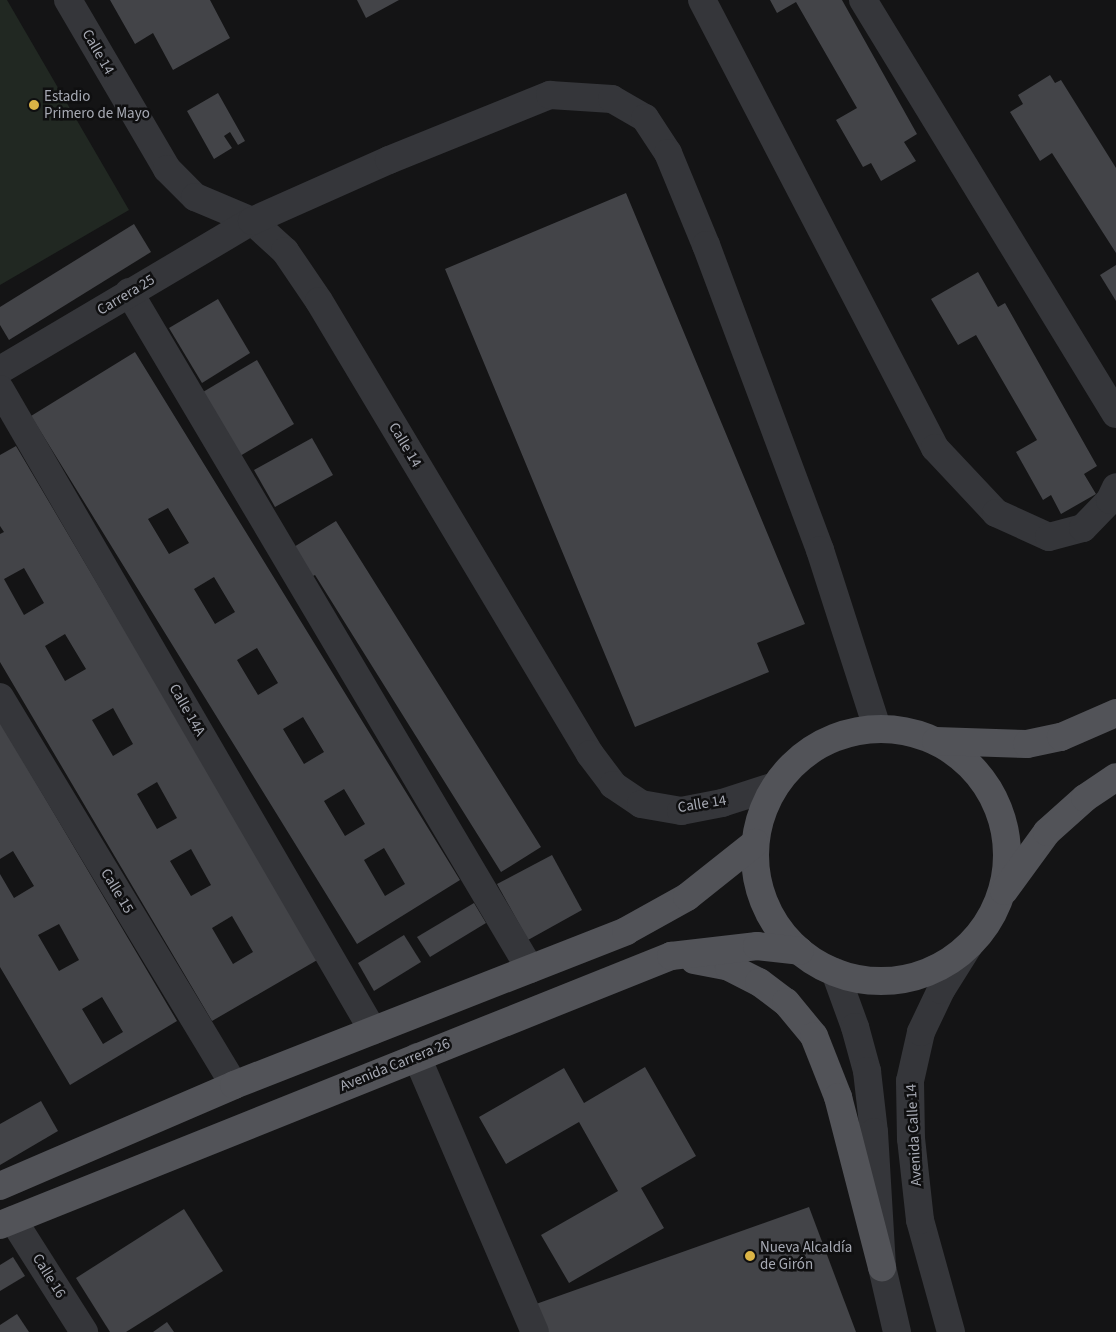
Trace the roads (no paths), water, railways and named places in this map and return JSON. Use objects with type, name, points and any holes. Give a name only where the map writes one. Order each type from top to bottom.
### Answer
[{"type":"main road","points":[[1116,713],[1060,737],[1027,744],[936,741],[908,731],[877,728],[847,733],[819,744],[794,762],[775,786],[762,813],[755,843],[756,873],[764,902],[780,930],[800,952],[835,972],[863,980],[891,980],[919,976],[945,964],[968,947],[987,924],[1000,897],[1047,832],[1084,798],[1116,777]]},
{"type":"main road","points":[[936,741],[966,764],[982,780],[998,807],[1006,844],[1007,867],[1000,897]]},
{"type":"main road","points":[[0,1186],[234,1085],[530,969],[655,917],[715,877],[755,843]]},
{"type":"main road","name":"Avenida Carrera 26","points":[[6,1222],[671,956],[757,946],[800,952]]},
{"type":"main road","points":[[671,956],[729,967],[759,982],[786,1002],[814,1036],[838,1097],[882,1267]]},
{"type":"street","name":"Calle 14","points":[[68,0],[167,169],[195,197],[252,221],[285,251],[319,301],[590,754],[612,785],[641,804],[681,811],[722,803],[775,786]]},
{"type":"street","points":[[702,0],[935,448],[996,513],[1049,537],[1083,528],[1110,500],[1116,487]]},
{"type":"street","points":[[863,0],[1116,414]]},
{"type":"street","name":"Carrera 25","points":[[0,370],[252,221],[390,160],[550,95],[612,99],[645,118],[668,153],[706,245],[820,550],[877,728]]},
{"type":"street","points":[[129,292],[530,969]]},
{"type":"street","name":"Calle 14A","points":[[0,389],[373,1031]]},
{"type":"street","name":"Calle 15","points":[[0,698],[234,1085]]},
{"type":"street","name":"Avenida Calle 14","points":[[951,1332],[920,1220],[911,1139],[910,1080],[921,1032],[941,990],[968,947]]},
{"type":"street","points":[[835,972],[855,1027],[867,1071],[874,1132],[882,1267],[897,1332]]},
{"type":"street","points":[[417,1056],[535,1332]]},
{"type":"street","name":"Calle 16","points":[[6,1222],[84,1332]]},
{"type":"place","name":"Estadio Primero de Mayo","points":[[34,105]]},
{"type":"place","name":"Nueva Alcaldía de Girón","points":[[750,1256]]}]
